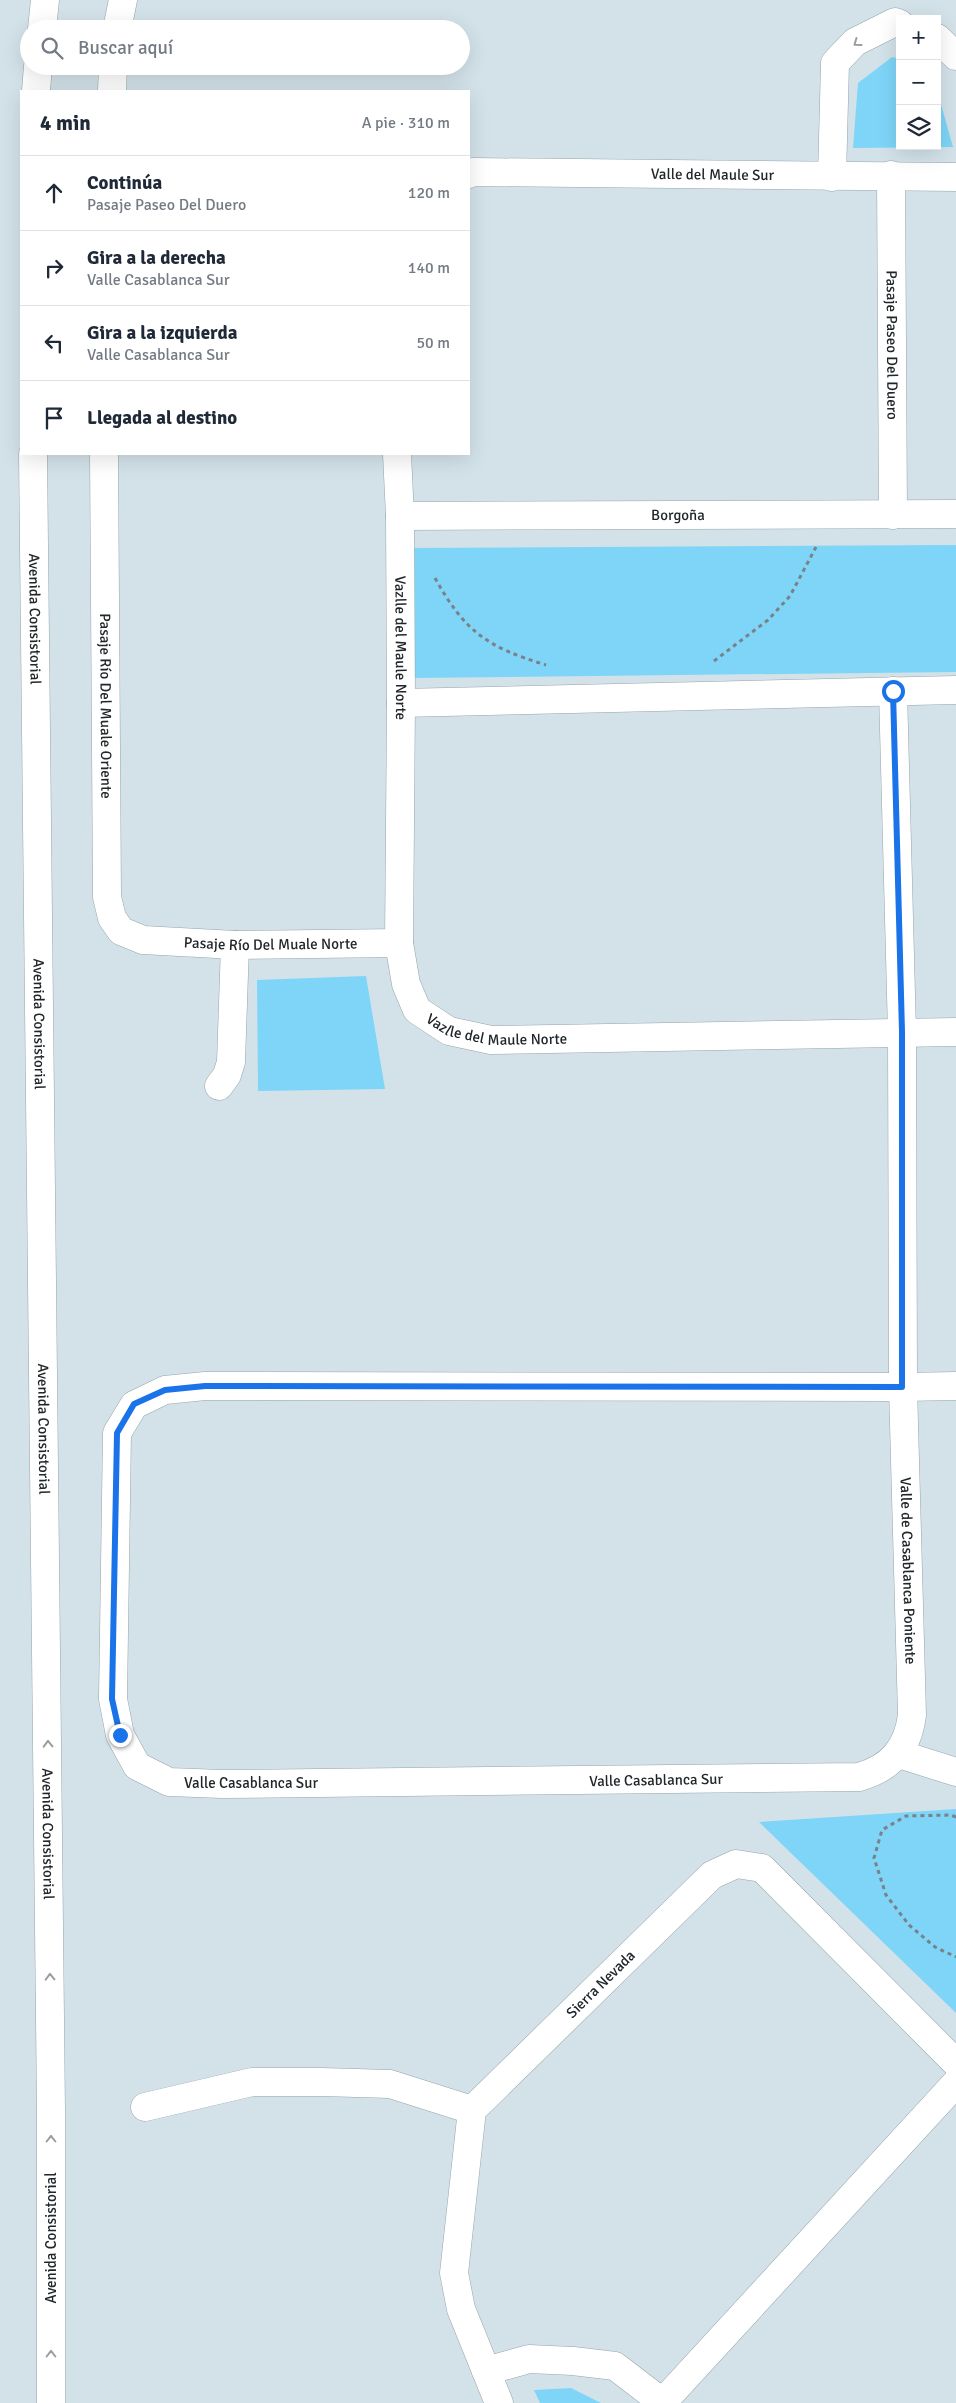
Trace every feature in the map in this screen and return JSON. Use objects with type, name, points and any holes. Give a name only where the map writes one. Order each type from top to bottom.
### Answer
[{"type":"street","points":[[43,20],[45,0]]},
{"type":"street","points":[[119,20],[123,0]]},
{"type":"street","points":[[832,177],[835,63],[855,42],[896,16]]},
{"type":"street","points":[[941,42],[956,56]]},
{"type":"street","points":[[36,90],[37,75]]},
{"type":"street","points":[[112,90],[113,75]]},
{"type":"street","name":"Valle del Maule Sur","points":[[470,174],[473,172],[832,177],[891,175],[956,177]]},
{"type":"street","name":"Pasaje Paseo Del Duero","points":[[891,175],[893,515]]},
{"type":"street","name":"Avenida Consistorial","points":[[33,455],[51,2102],[51,2403]]},
{"type":"street","name":"Pasaje Río Del Muale Oriente","points":[[104,455],[107,897],[112,918],[121,931],[143,940]]},
{"type":"street","points":[[397,455],[400,516]]},
{"type":"street","name":"Borgoña","points":[[400,516],[833,516],[956,514]]},
{"type":"street","name":"Vazlle del Maule Norte","points":[[400,516],[399,943],[406,984],[417,1010],[449,1031],[491,1040],[956,1032]]},
{"type":"street","points":[[401,702],[956,690]]},
{"type":"street","points":[[893,691],[902,1032],[902,1387]]},
{"type":"street","name":"Pasaje Río Del Muale Norte","points":[[143,940],[235,945],[399,943]]},
{"type":"street","points":[[219,1086],[227,1075],[231,1062],[235,945]]},
{"type":"street","name":"Valle Casablanca Sur","points":[[899,1754],[888,1765],[874,1773],[859,1777],[833,1778],[232,1784],[169,1782],[138,1766],[120,1735],[112,1699],[117,1433],[134,1404],[165,1390],[205,1386],[956,1386]]},
{"type":"street","name":"Valle de Casablanca Poniente","points":[[899,1754],[910,1728],[912,1715],[902,1387]]},
{"type":"street","points":[[899,1754],[956,1772]]},
{"type":"street","name":"Sierra Nevada","points":[[472,2110],[712,1875],[736,1864],[762,1868],[956,2063]]},
{"type":"street","points":[[145,2106],[252,2082],[322,2082],[390,2084],[472,2110],[454,2273],[461,2309],[499,2403]]},
{"type":"street","points":[[486,2372],[529,2359],[573,2361],[616,2366],[662,2403],[956,2083]]},
{"type":"path","points":[[706,667],[768,620],[790,596],[833,516]]},
{"type":"path","points":[[431,572],[445,596],[474,632],[507,653],[548,666]]},
{"type":"path","points":[[956,1817],[951,1815],[906,1816],[882,1830],[874,1858],[886,1895],[909,1925],[935,1947],[956,1957]]},
{"type":"shaded area","points":[[892,57],[896,58],[896,148],[853,148],[858,83]]},
{"type":"shaded area","points":[[941,104],[953,147],[941,147]]},
{"type":"shaded area","points":[[956,545],[956,672],[412,678],[409,548]]},
{"type":"shaded area","points":[[366,976],[385,1089],[258,1091],[257,980]]},
{"type":"shaded area","points":[[956,1809],[956,2013],[759,1822]]},
{"type":"shaded area","points":[[571,2388],[601,2403],[540,2403],[534,2390]]},
{"type":"route","points":[[120,1735],[112,1699],[117,1433],[134,1404],[165,1390],[205,1386],[902,1387],[902,1032],[893,691]]}]
